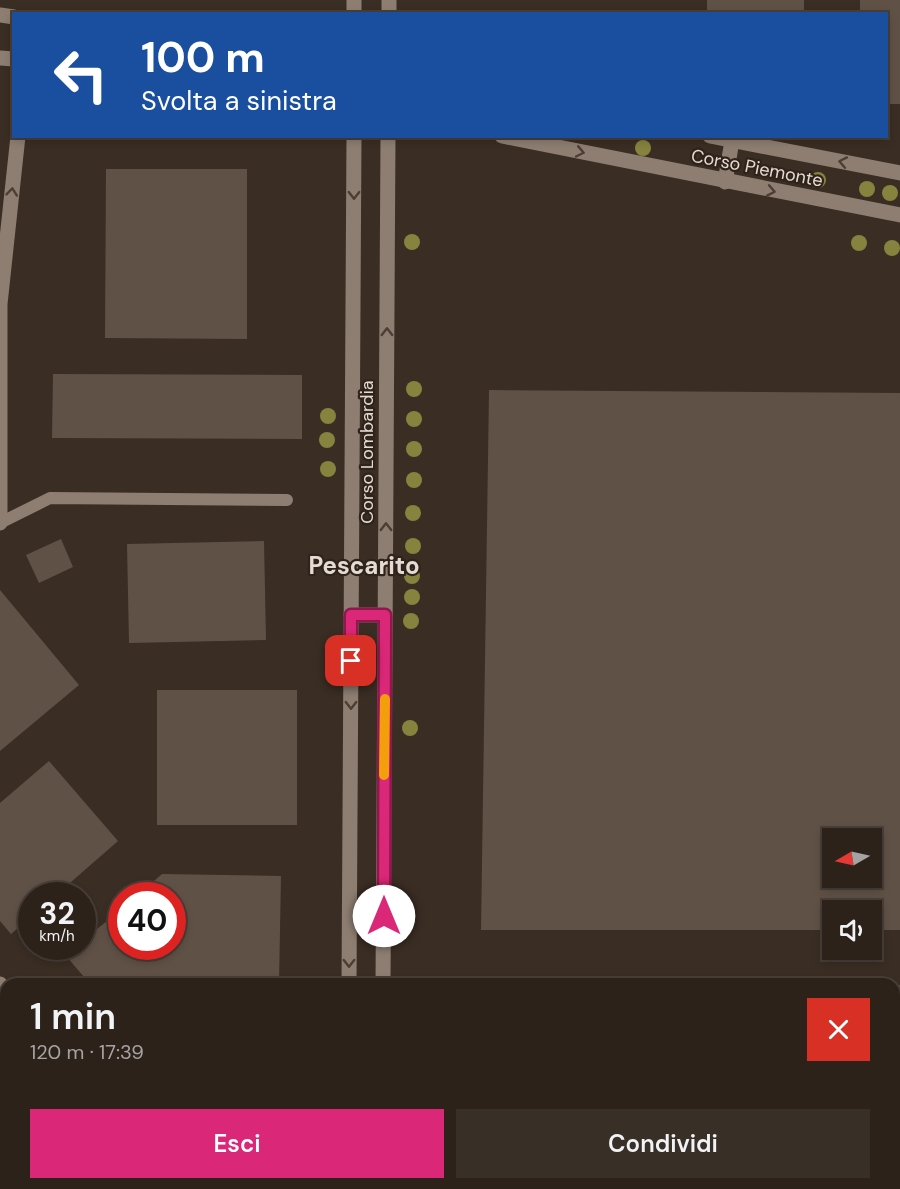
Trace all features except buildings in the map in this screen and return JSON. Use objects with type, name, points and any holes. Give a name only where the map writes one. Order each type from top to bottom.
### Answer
[{"type":"street","points":[[0,523],[0,304],[18,138]]},
{"type":"street","name":"Corso Lombardia","points":[[349,978],[354,138]]},
{"type":"street","name":"Corso Lombardia","points":[[383,978],[388,138]]},
{"type":"street","name":"Corso Piemonte","points":[[512,138],[724,182],[900,215]]},
{"type":"street","name":"Corso Piemonte","points":[[719,138],[900,173]]},
{"type":"street","points":[[724,182],[732,141]]},
{"type":"street","points":[[351,615],[385,615]]},
{"type":"lane","points":[[0,523],[50,498],[287,500]]},
{"type":"slow traffic","points":[[384,775],[385,699]]},
{"type":"district","name":"Pescarito","points":[[364,565]]},
{"type":"route","points":[[351,661],[351,615],[385,615],[384,916]]}]
